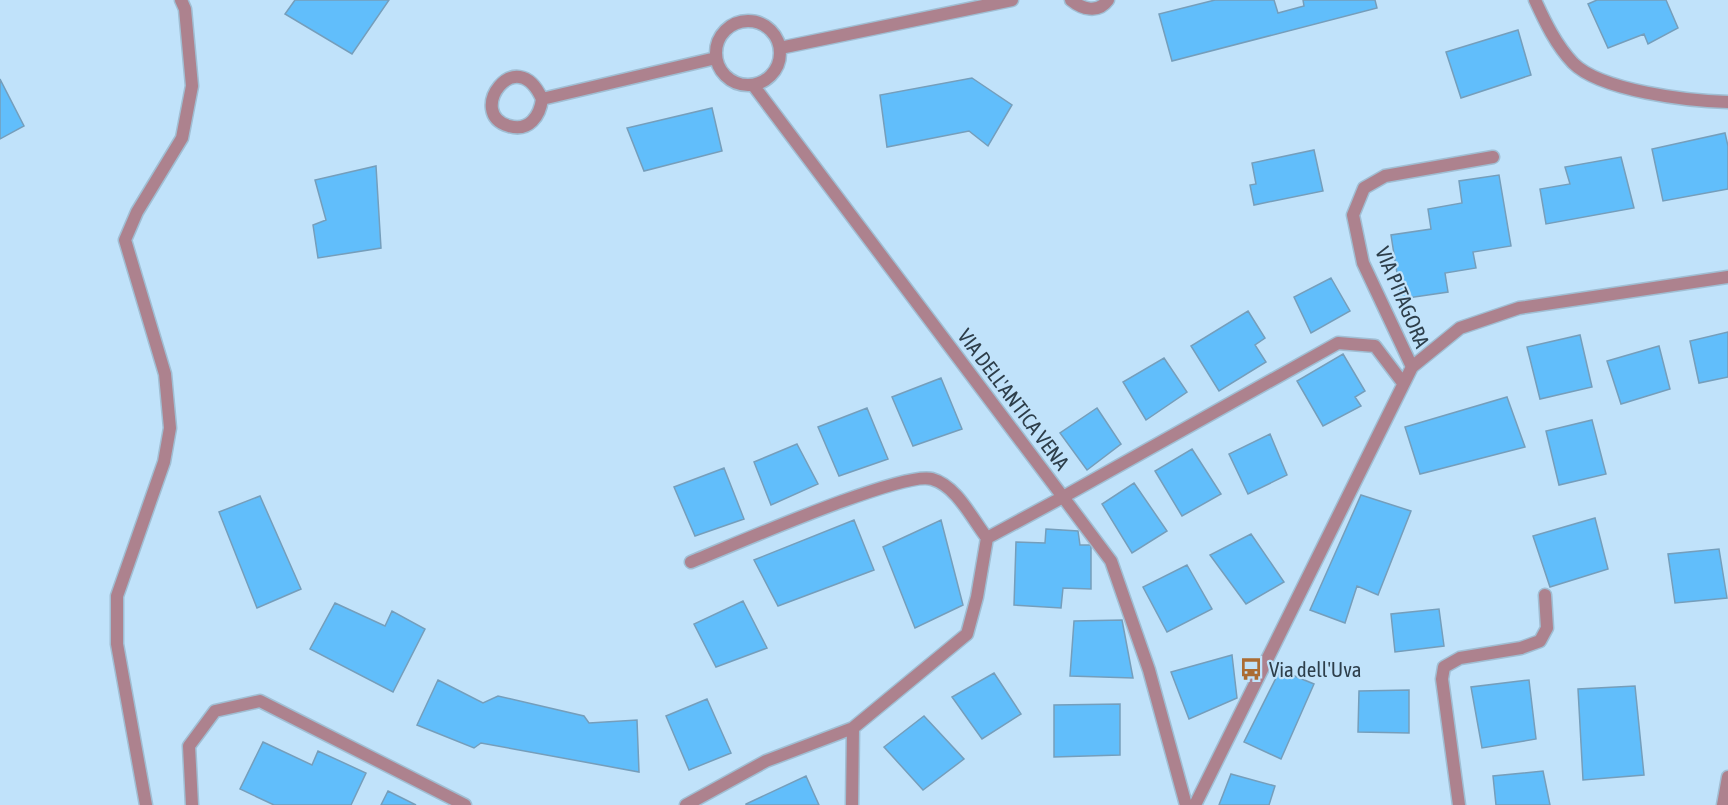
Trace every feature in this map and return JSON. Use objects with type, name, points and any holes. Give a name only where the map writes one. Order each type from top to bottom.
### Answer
[{"type":"street","points":[[146,805],[117,644],[117,596],[165,462],[170,428],[165,374],[125,240],[137,212],[182,138],[192,86],[185,9],[181,0]]},
{"type":"street","points":[[780,48],[1012,0]]},
{"type":"street","points":[[1071,0],[1081,8],[1094,9],[1108,0]]},
{"type":"street","points":[[1535,0],[1549,30],[1574,64],[1603,80],[1643,93],[1728,102]]},
{"type":"street","points":[[743,20],[760,22],[773,32],[780,48],[778,64],[774,71],[768,78],[753,85],[736,83],[723,73],[716,58],[718,41],[728,27],[743,20]]},
{"type":"street","points":[[542,99],[716,58]]},
{"type":"street","points":[[513,77],[526,79],[536,86],[542,99],[540,111],[533,122],[520,127],[507,126],[497,118],[492,106],[493,93],[501,83],[513,77]]},
{"type":"street","name":"VIA DELL'ANTICA VENA","points":[[753,85],[1063,497],[987,538]]},
{"type":"street","name":"VIA PITAGORA","points":[[1493,158],[1385,176],[1364,188],[1353,215],[1363,262],[1412,367],[1460,328],[1520,308],[1728,277]]},
{"type":"street","points":[[1186,805],[1149,670],[1111,561],[1063,497],[1338,344],[1375,346],[1403,383]]},
{"type":"street","points":[[1195,805],[1412,367]]},
{"type":"street","points":[[686,805],[766,761],[853,728],[967,634],[977,597],[987,538],[952,491],[931,478],[913,479],[879,488],[691,562]]},
{"type":"street","points":[[1459,805],[1442,679],[1444,667],[1460,658],[1521,648],[1540,641],[1547,628],[1545,595]]},
{"type":"street","points":[[192,805],[189,746],[215,711],[260,701],[465,805]]},
{"type":"street","points":[[852,805],[853,728]]},
{"type":"street","points":[[1723,805],[1728,777]]},
{"type":"building","points":[[295,0],[389,0],[352,54],[285,14]]},
{"type":"building","points":[[1215,0],[1274,0],[1278,13],[1304,6],[1303,0],[1375,0],[1377,8],[1172,61],[1159,14]]},
{"type":"building","points":[[1597,0],[1666,0],[1678,28],[1648,44],[1644,34],[1608,48],[1588,4]]},
{"type":"building","points":[[1518,30],[1531,75],[1461,98],[1446,52]]},
{"type":"building","points":[[972,78],[1012,105],[988,146],[969,131],[887,147],[880,95]]},
{"type":"building","points":[[0,79],[24,126],[0,139]]},
{"type":"building","points":[[712,108],[722,151],[644,171],[627,128]]},
{"type":"building","points":[[1725,133],[1728,146],[1728,189],[1663,201],[1652,149]]},
{"type":"building","points":[[1314,150],[1323,191],[1254,205],[1250,185],[1256,184],[1252,163]]},
{"type":"building","points":[[1621,157],[1634,208],[1546,224],[1540,189],[1570,184],[1565,167]]},
{"type":"building","points":[[376,166],[381,248],[318,258],[313,225],[326,220],[315,180]]},
{"type":"building","points":[[1499,175],[1511,246],[1473,252],[1476,268],[1445,273],[1448,292],[1401,299],[1391,235],[1431,229],[1428,209],[1462,203],[1459,181]]},
{"type":"building","points":[[1331,278],[1350,311],[1311,333],[1294,297]]},
{"type":"building","points":[[1248,311],[1265,338],[1255,345],[1266,362],[1219,391],[1191,346]]},
{"type":"building","points":[[1728,332],[1728,377],[1699,383],[1690,341]]},
{"type":"building","points":[[1580,335],[1592,387],[1540,399],[1527,347]]},
{"type":"building","points":[[1659,346],[1670,389],[1621,404],[1607,361]]},
{"type":"building","points":[[1343,354],[1365,391],[1355,397],[1361,406],[1323,426],[1297,381]]},
{"type":"building","points":[[1164,358],[1187,392],[1146,420],[1123,382]]},
{"type":"building","points":[[941,378],[962,429],[913,446],[892,397]]},
{"type":"building","points":[[1507,397],[1525,447],[1420,474],[1405,427]]},
{"type":"building","points":[[867,408],[888,459],[839,476],[818,427]]},
{"type":"building","points":[[1097,408],[1121,444],[1087,470],[1060,433]]},
{"type":"building","points":[[1592,420],[1606,474],[1559,485],[1546,431]]},
{"type":"building","points":[[1270,434],[1287,475],[1248,494],[1229,454]]},
{"type":"building","points":[[797,444],[818,484],[771,505],[754,462]]},
{"type":"building","points":[[1192,449],[1221,494],[1182,516],[1155,471]]},
{"type":"building","points":[[724,468],[744,519],[695,536],[674,487]]},
{"type":"building","points":[[1134,483],[1167,531],[1132,553],[1102,504]]},
{"type":"building","points":[[1361,495],[1411,511],[1378,595],[1357,586],[1345,623],[1310,610]]},
{"type":"building","points":[[260,496],[301,589],[257,608],[219,512]]},
{"type":"building","points":[[1595,518],[1608,569],[1550,587],[1533,536]]},
{"type":"building","points":[[854,520],[874,570],[778,606],[754,560]]},
{"type":"building","points":[[941,520],[963,605],[915,628],[883,547]]},
{"type":"building","points":[[1046,529],[1078,531],[1080,545],[1091,545],[1091,589],[1063,588],[1061,608],[1014,605],[1016,542],[1045,543]]},
{"type":"building","points":[[1251,534],[1284,582],[1246,604],[1210,555]]},
{"type":"building","points":[[1719,549],[1727,598],[1675,603],[1668,554]]},
{"type":"building","points":[[1187,565],[1212,609],[1167,632],[1143,587]]},
{"type":"building","points":[[743,601],[767,648],[716,667],[694,624]]},
{"type":"building","points":[[335,603],[385,626],[392,611],[425,629],[393,692],[310,649]]},
{"type":"building","points":[[1439,609],[1444,646],[1395,652],[1391,614]]},
{"type":"building","points":[[1122,620],[1133,678],[1070,676],[1074,621]]},
{"type":"building","points":[[1232,655],[1237,698],[1189,719],[1171,672]]},
{"type":"building","points":[[1280,670],[1314,684],[1281,759],[1244,742]]},
{"type":"building","points":[[994,673],[1021,714],[982,739],[952,697]]},
{"type":"building","points":[[438,680],[483,703],[498,696],[584,716],[589,723],[637,720],[639,772],[481,743],[474,748],[417,725]]},
{"type":"building","points":[[1529,680],[1536,739],[1482,748],[1471,687]]},
{"type":"building","points":[[1635,686],[1644,775],[1583,780],[1578,689]]},
{"type":"building","points":[[1409,690],[1409,733],[1358,732],[1359,691]]},
{"type":"building","points":[[707,699],[731,753],[689,770],[666,716]]},
{"type":"building","points":[[1120,704],[1120,755],[1054,757],[1054,705]]},
{"type":"building","points":[[924,716],[964,759],[923,790],[884,747]]},
{"type":"building","points":[[263,742],[312,765],[318,751],[366,773],[351,805],[274,805],[240,789]]},
{"type":"building","points":[[1543,771],[1550,805],[1496,805],[1493,776]]},
{"type":"building","points":[[1231,774],[1275,786],[1269,805],[1219,805]]},
{"type":"building","points":[[806,776],[819,805],[746,805],[746,804]]},
{"type":"building","points":[[388,791],[416,805],[381,805]]},
{"type":"place","name":"Via dell'Uva","points":[[1251,669]]}]
